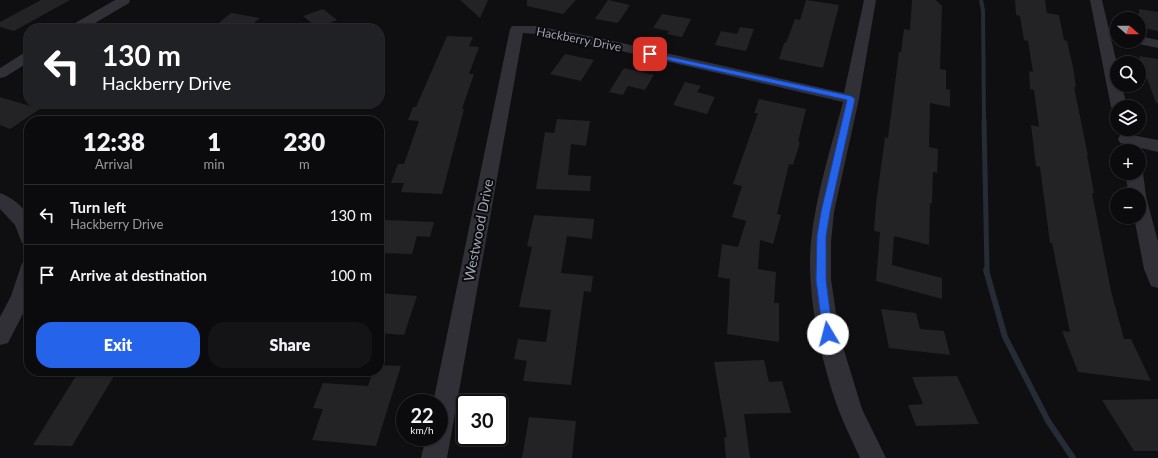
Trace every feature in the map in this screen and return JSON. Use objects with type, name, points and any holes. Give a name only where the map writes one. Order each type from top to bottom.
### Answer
[{"type":"street","points":[[83,24],[124,0]]},
{"type":"street","points":[[870,0],[851,99],[825,212],[821,242],[821,280],[828,334],[851,411],[873,458]]},
{"type":"street","points":[[1096,0],[1117,100]]},
{"type":"street","name":"Hackberry Drive","points":[[517,29],[536,30],[604,43],[851,99]]},
{"type":"street","name":"Westwood Drive","points":[[446,394],[517,29]]},
{"type":"street","points":[[1102,33],[1110,35]]},
{"type":"street","points":[[1146,41],[1158,44]]},
{"type":"street","points":[[0,74],[24,59]]},
{"type":"street","points":[[1126,140],[1158,146]]},
{"type":"street","points":[[0,200],[13,208],[24,224]]},
{"type":"street","points":[[1144,224],[1154,270],[1158,280]]},
{"type":"street","points":[[0,336],[18,306],[24,289]]},
{"type":"street","points":[[434,458],[436,446]]},
{"type":"building","points":[[41,0],[70,0],[27,24],[24,24],[14,31],[0,27],[0,22]]},
{"type":"building","points":[[460,0],[488,0],[480,18]]},
{"type":"building","points":[[527,0],[576,0],[563,14],[527,6]]},
{"type":"building","points":[[608,0],[630,5],[618,23],[595,19]]},
{"type":"building","points":[[806,0],[839,5],[823,68],[779,59],[784,43],[786,43],[795,19],[800,20]]},
{"type":"building","points":[[912,0],[936,0],[942,6],[940,69],[946,70],[946,89],[950,90],[950,107],[930,103],[929,147],[938,149],[937,173],[933,172],[932,204],[930,203],[929,245],[894,236],[892,265],[942,278],[942,299],[876,281],[880,232],[874,231],[876,204],[885,137],[888,138],[899,52],[901,52],[904,29],[910,30]]},
{"type":"building","points":[[1015,0],[1045,0],[1047,13],[1059,15],[1064,40],[1067,41],[1073,67],[1076,87],[1074,87],[1088,156],[1087,155],[1094,193],[1092,193],[1111,291],[1124,339],[1131,339],[1151,381],[1078,372],[1062,331],[1070,332],[1052,243],[1050,243],[1040,167],[1036,166],[1031,125],[1039,127],[1034,90],[1030,89],[1029,71],[1033,72],[1028,41],[1024,40],[1020,16],[1016,15]]},
{"type":"building","points":[[323,9],[337,20],[327,24],[312,24],[303,16]]},
{"type":"building","points":[[1139,9],[1158,12],[1158,31],[1146,28],[1146,12],[1139,12]]},
{"type":"building","points":[[231,13],[260,18],[253,24],[217,24]]},
{"type":"building","points":[[662,14],[691,19],[682,37],[667,34],[669,31],[653,28]]},
{"type":"building","points":[[740,27],[754,29],[746,51],[715,45],[721,31],[737,34]]},
{"type":"building","points":[[447,36],[473,37],[469,46],[479,47],[469,74],[474,74],[462,109],[464,109],[442,194],[401,192],[404,183],[391,183],[398,164],[404,164],[419,121],[408,120],[413,107],[416,107]]},
{"type":"building","points":[[565,54],[594,60],[581,81],[550,74]]},
{"type":"building","points":[[1146,57],[1158,59],[1158,103],[1156,103],[1146,75]]},
{"type":"building","points":[[624,68],[654,75],[645,90],[628,86],[623,95],[609,92]]},
{"type":"building","points":[[685,82],[701,86],[697,92],[715,97],[707,114],[673,105]]},
{"type":"building","points":[[0,97],[24,104],[24,108],[40,109],[30,116],[24,116],[24,120],[10,129],[0,125]]},
{"type":"building","points":[[759,99],[806,109],[798,142],[800,142],[793,165],[789,164],[777,214],[781,215],[773,244],[760,240],[758,269],[776,272],[774,303],[779,303],[779,342],[727,334],[730,279],[718,277],[722,244],[738,247],[746,221],[732,217],[742,186],[733,184],[758,113],[754,113]]},
{"type":"building","points":[[557,119],[590,121],[586,146],[571,144],[568,175],[591,176],[590,191],[536,189],[545,132],[554,133]]},
{"type":"building","points":[[534,215],[594,219],[592,239],[567,236],[561,273],[593,276],[591,292],[584,291],[571,385],[523,381],[527,361],[514,359],[518,339],[546,342],[551,310],[519,307],[532,247],[527,246]]},
{"type":"building","points":[[385,220],[434,222],[430,237],[417,236],[412,254],[384,253]]},
{"type":"building","points":[[384,293],[417,296],[404,335],[384,333]]},
{"type":"building","points":[[881,309],[916,313],[920,329],[944,331],[950,355],[889,348]]},
{"type":"building","points":[[764,360],[769,382],[782,381],[791,413],[744,414],[750,458],[726,458],[724,437],[727,438],[714,362]]},
{"type":"building","points":[[384,365],[401,366],[376,446],[312,440],[323,409],[313,408],[323,383],[368,386],[371,376],[384,376]]},
{"type":"building","points":[[76,376],[114,376],[72,446],[33,445]]},
{"type":"building","points":[[957,376],[979,424],[916,426],[908,405],[923,404],[912,377]]},
{"type":"building","points":[[1158,399],[1158,451],[1134,451],[1102,400]]},
{"type":"building","points":[[529,417],[576,421],[572,458],[522,458]]},
{"type":"waterway","points":[[981,0],[983,10],[984,121]]},
{"type":"waterway","points":[[984,120],[987,271]]},
{"type":"waterway","points":[[986,270],[1005,337],[1048,421],[1073,458]]},
{"type":"route","points":[[650,54],[851,99],[825,212],[822,236],[821,280],[828,334]]}]
